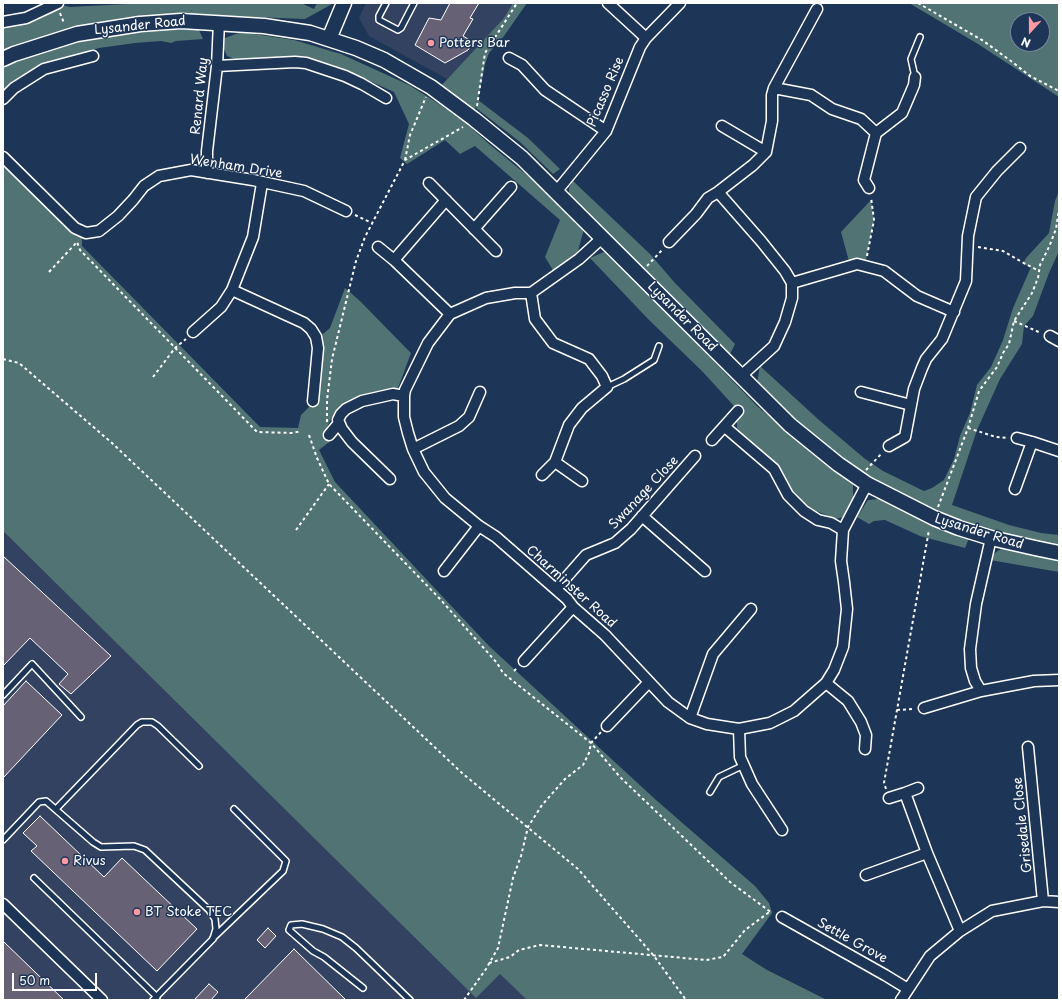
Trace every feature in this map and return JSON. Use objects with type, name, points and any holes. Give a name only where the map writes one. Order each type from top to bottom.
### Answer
[{"type":"street","points":[[3,22],[26,18],[58,3]]},
{"type":"street","points":[[328,39],[344,3]]},
{"type":"street","points":[[608,3],[646,38]]},
{"type":"street","name":"Picasso Rise","points":[[556,192],[606,132],[640,47],[646,38],[680,3]]},
{"type":"street","points":[[669,242],[696,214],[708,198],[753,165],[766,152],[772,121],[772,95],[774,88],[817,9]]},
{"type":"street","name":"Lysander Road","points":[[3,59],[14,54],[77,34],[140,24],[181,20],[264,26],[310,33],[356,48],[384,60],[431,87],[474,119],[522,158],[790,425],[838,464],[863,482],[934,518],[959,528],[991,538],[1059,552]]},
{"type":"street","name":"Renard Way","points":[[207,173],[207,151],[217,66],[219,22]]},
{"type":"street","points":[[3,99],[14,88],[44,69],[93,56]]},
{"type":"street","points":[[509,58],[522,65],[545,90],[606,132]]},
{"type":"street","points":[[217,66],[295,62],[306,63],[345,76],[386,98]]},
{"type":"street","points":[[869,188],[864,180],[876,133],[902,113],[914,85],[915,77]]},
{"type":"street","points":[[774,88],[811,95],[832,109],[861,119],[876,133]]},
{"type":"street","points":[[722,126],[766,152]]},
{"type":"street","points":[[889,446],[905,437],[914,389],[922,368],[926,359],[942,339],[966,281],[968,236],[976,197],[997,171],[1020,148]]},
{"type":"street","name":"Wenham Drive","points":[[3,157],[75,228],[86,233],[99,231],[118,216],[134,200],[144,186],[159,176],[191,170],[253,180],[304,191],[346,211]]},
{"type":"street","points":[[193,332],[221,307],[232,290],[253,238],[262,183]]},
{"type":"street","points":[[428,183],[496,251]]},
{"type":"street","points":[[474,229],[511,187]]},
{"type":"street","points":[[718,192],[762,241],[792,283],[792,298],[785,322],[774,346],[741,376]]},
{"type":"street","points":[[394,260],[446,200]]},
{"type":"street","points":[[542,475],[555,462],[569,426],[582,408],[607,387],[602,376],[589,360],[553,343],[535,319],[531,293],[579,258],[602,238]]},
{"type":"street","points":[[378,247],[394,260],[450,314]]},
{"type":"street","points":[[792,283],[850,265],[865,265],[884,271],[917,296],[952,315]]},
{"type":"street","points":[[232,290],[304,323],[311,329],[316,337],[318,348],[313,401]]},
{"type":"street","name":"Charminster Road","points":[[531,293],[515,293],[486,298],[450,314],[428,343],[419,359],[404,396],[404,417],[413,449],[424,472],[445,498],[479,526],[496,537],[556,589],[573,607],[605,635],[630,660],[668,702],[690,718],[708,724],[739,729],[770,723],[794,711],[826,683],[834,670],[843,647],[844,640],[847,609],[840,561],[843,530],[863,482]]},
{"type":"street","points":[[413,449],[459,426],[469,417],[480,392]]},
{"type":"street","points":[[861,392],[911,405]]},
{"type":"street","points":[[390,479],[352,442],[342,429],[338,420],[346,409],[362,401],[393,394],[404,396]]},
{"type":"street","points":[[712,440],[738,411]]},
{"type":"street","points":[[329,435],[339,423]]},
{"type":"street","points":[[725,427],[774,470],[788,495],[804,511],[818,520],[831,523],[843,530]]},
{"type":"street","points":[[1017,438],[1059,451]]},
{"type":"street","points":[[1015,489],[1032,442]]},
{"type":"street","name":"Swanage Close","points":[[556,589],[586,555],[615,543],[631,529],[695,456]]},
{"type":"street","points":[[555,462],[582,481]]},
{"type":"street","points":[[642,516],[705,571]]},
{"type":"street","points":[[444,571],[479,526]]},
{"type":"street","points":[[981,691],[975,681],[971,668],[970,649],[976,604],[991,538]]},
{"type":"street","points":[[524,661],[573,607]]},
{"type":"street","points":[[690,718],[713,654],[751,610]]},
{"type":"street","points":[[924,708],[981,691],[1034,681],[1059,680]]},
{"type":"street","points":[[607,726],[649,682]]},
{"type":"street","points":[[826,683],[848,701],[861,722],[866,735],[865,750]]},
{"type":"street","points":[[739,729],[740,757],[752,784],[782,830]]},
{"type":"street","name":"Grisedale Close","points":[[1028,747],[1043,901]]},
{"type":"street","points":[[889,798],[918,788]]},
{"type":"street","points":[[905,793],[927,852],[960,931]]},
{"type":"street","points":[[866,875],[927,852]]},
{"type":"street","points":[[901,1000],[930,956],[960,931],[992,910],[1043,901],[1059,902]]},
{"type":"street","points":[[3,904],[102,1000]]},
{"type":"street","name":"Settle Grove","points":[[782,917],[908,989]]},
{"type":"lane","points":[[386,3],[379,16],[379,20],[398,30],[401,28],[414,3]]},
{"type":"lane","points":[[915,77],[911,59],[920,37]]},
{"type":"lane","points":[[607,387],[624,379],[654,360],[659,346]]},
{"type":"lane","points":[[3,696],[32,664],[81,717]]},
{"type":"lane","points":[[56,810],[137,725],[142,722],[152,722],[158,726],[199,766]]},
{"type":"lane","points":[[710,792],[719,777],[744,765]]},
{"type":"lane","points":[[3,840],[39,802],[46,801],[93,842],[101,847],[134,846],[145,850],[209,910],[215,919],[216,930],[213,939]]},
{"type":"lane","points":[[34,878],[155,998],[283,871],[286,861],[234,809]]},
{"type":"lane","points":[[363,988],[324,957],[308,947],[289,930],[291,925],[302,924],[323,929],[342,937],[356,948],[410,1000]]},
{"type":"path","points":[[405,160],[462,128],[474,119],[485,53],[518,3]]},
{"type":"path","points":[[918,3],[982,40],[1030,76],[1059,91]]},
{"type":"path","points":[[326,412],[332,360],[356,261],[365,237],[405,160],[410,134],[422,103],[431,87]]},
{"type":"path","points":[[865,265],[874,220],[869,188]]},
{"type":"path","points":[[884,783],[928,537],[968,428],[979,391],[997,367],[1009,344],[1014,321],[1032,293],[1040,265],[1050,247],[1056,229],[1059,209]]},
{"type":"path","points":[[346,211],[372,223]]},
{"type":"path","points":[[49,272],[77,242],[80,250],[257,432],[293,433],[301,431]]},
{"type":"path","points":[[647,266],[669,242]]},
{"type":"path","points":[[967,246],[1003,251],[1039,270]]},
{"type":"path","points":[[1014,321],[1054,338]]},
{"type":"path","points":[[153,377],[176,348],[193,332]]},
{"type":"path","points":[[3,358],[19,362],[112,443],[462,773],[578,869],[654,956],[686,1000]]},
{"type":"path","points":[[968,428],[996,436],[1017,438]]},
{"type":"path","points":[[309,435],[317,458],[329,484],[440,599],[497,663],[504,673],[591,743],[620,777],[701,855],[730,882],[772,913]]},
{"type":"path","points":[[863,482],[867,468],[889,446]]},
{"type":"path","points":[[296,530],[329,484]]},
{"type":"path","points":[[896,710],[924,708]]},
{"type":"path","points":[[464,1000],[498,948],[513,878],[521,856],[528,827],[542,805],[565,779],[583,765],[589,753],[591,743],[607,726]]},
{"type":"path","points":[[489,963],[510,957],[519,950],[540,945],[706,960],[723,957],[745,930],[768,913],[782,917]]},
{"type":"shaded area","name":"Potters Bar","points":[[366,3],[513,3],[504,18],[447,79],[369,36],[359,18]]},
{"type":"shaded area","points":[[3,531],[476,998],[500,974],[527,1000],[3,1000]]},
{"type":"green space","points":[[146,3],[301,3],[314,9],[317,3],[334,3],[305,19],[177,14],[121,20],[54,33],[3,52],[3,22],[57,4],[70,7]]},
{"type":"green space","points":[[513,3],[527,3],[504,36],[489,53],[485,64],[478,100],[528,138],[560,169],[553,174],[520,142],[476,108],[477,104],[475,109],[473,109],[440,87],[504,18]]},
{"type":"green space","points":[[909,3],[1059,3],[1059,97],[978,44]]},
{"type":"green space","points":[[199,30],[203,39],[176,41],[171,43],[161,41],[135,43],[99,48],[41,66],[3,94],[3,66],[50,47],[79,40],[134,32]]},
{"type":"green space","points":[[241,32],[294,40],[341,54],[409,85],[439,104],[467,124],[528,176],[584,229],[578,251],[570,260],[554,272],[545,257],[560,220],[475,146],[460,154],[445,140],[407,164],[400,158],[409,124],[394,92],[350,72],[302,56],[237,60],[227,56],[223,47],[225,38]]},
{"type":"green space","points":[[3,157],[75,228],[82,238],[82,246],[260,427],[298,428],[301,415],[312,404],[317,339],[330,328],[345,288],[360,301],[411,353],[398,388],[360,397],[344,404],[332,417],[325,431],[333,439],[319,450],[335,482],[489,646],[656,800],[755,886],[769,903],[772,913],[742,954],[767,970],[827,1000],[527,1000],[500,974],[476,998],[3,531]]},
{"type":"green space","points":[[573,181],[650,254],[675,283],[735,344],[729,356],[569,196],[569,188]]},
{"type":"green space","points":[[1059,191],[1059,251],[1033,316],[1024,326],[1022,344],[1000,379],[977,430],[952,505],[1009,525],[1041,533],[1059,535],[1059,546],[1000,535],[957,521],[918,505],[870,478],[820,442],[757,383],[760,366],[819,420],[864,458],[883,471],[924,491],[932,488],[944,480],[954,459],[960,436],[970,413],[977,385],[991,367],[1003,340],[1013,308],[1031,267],[1023,264],[1026,258],[1049,233],[1055,201]]},
{"type":"green space","points":[[871,200],[874,220],[865,265],[850,265],[841,232]]},
{"type":"green space","points":[[604,252],[666,312],[757,406],[802,444],[853,483],[853,498],[843,517],[836,519],[814,510],[794,496],[781,469],[758,451],[737,428],[737,413],[733,405],[702,371],[649,320],[590,258]]},
{"type":"green space","points":[[879,499],[902,511],[969,538],[965,548],[920,536],[885,520],[874,521],[869,524],[857,517],[868,500]]},
{"type":"green space","points":[[1002,548],[1059,560],[1059,572],[990,560],[995,553]]},
{"type":"building","points":[[450,3],[479,3],[470,18],[473,19],[463,36],[473,42],[468,50],[445,63],[415,45],[429,18],[441,20]]},
{"type":"building","points":[[3,556],[111,656],[71,694],[59,684],[68,674],[30,638],[3,666]]},
{"type":"building","points":[[26,681],[62,715],[3,778],[3,706]]},
{"type":"building","name":"BT Stoke TEC","points":[[40,816],[104,877],[122,858],[197,929],[157,971],[31,851],[37,846],[23,833]]},
{"type":"building","points":[[268,928],[276,936],[265,948],[257,940]]},
{"type":"building","points":[[3,941],[64,1000],[3,1000]]},
{"type":"building","points":[[294,949],[346,1000],[244,1000]]},
{"type":"building","points":[[209,984],[218,992],[211,1000],[194,1000]]},
{"type":"place","name":"Potters Bar","points":[[431,43]]},
{"type":"place","name":"Rivus","points":[[65,861]]},
{"type":"place","name":"BT Stoke TEC","points":[[137,912]]}]
